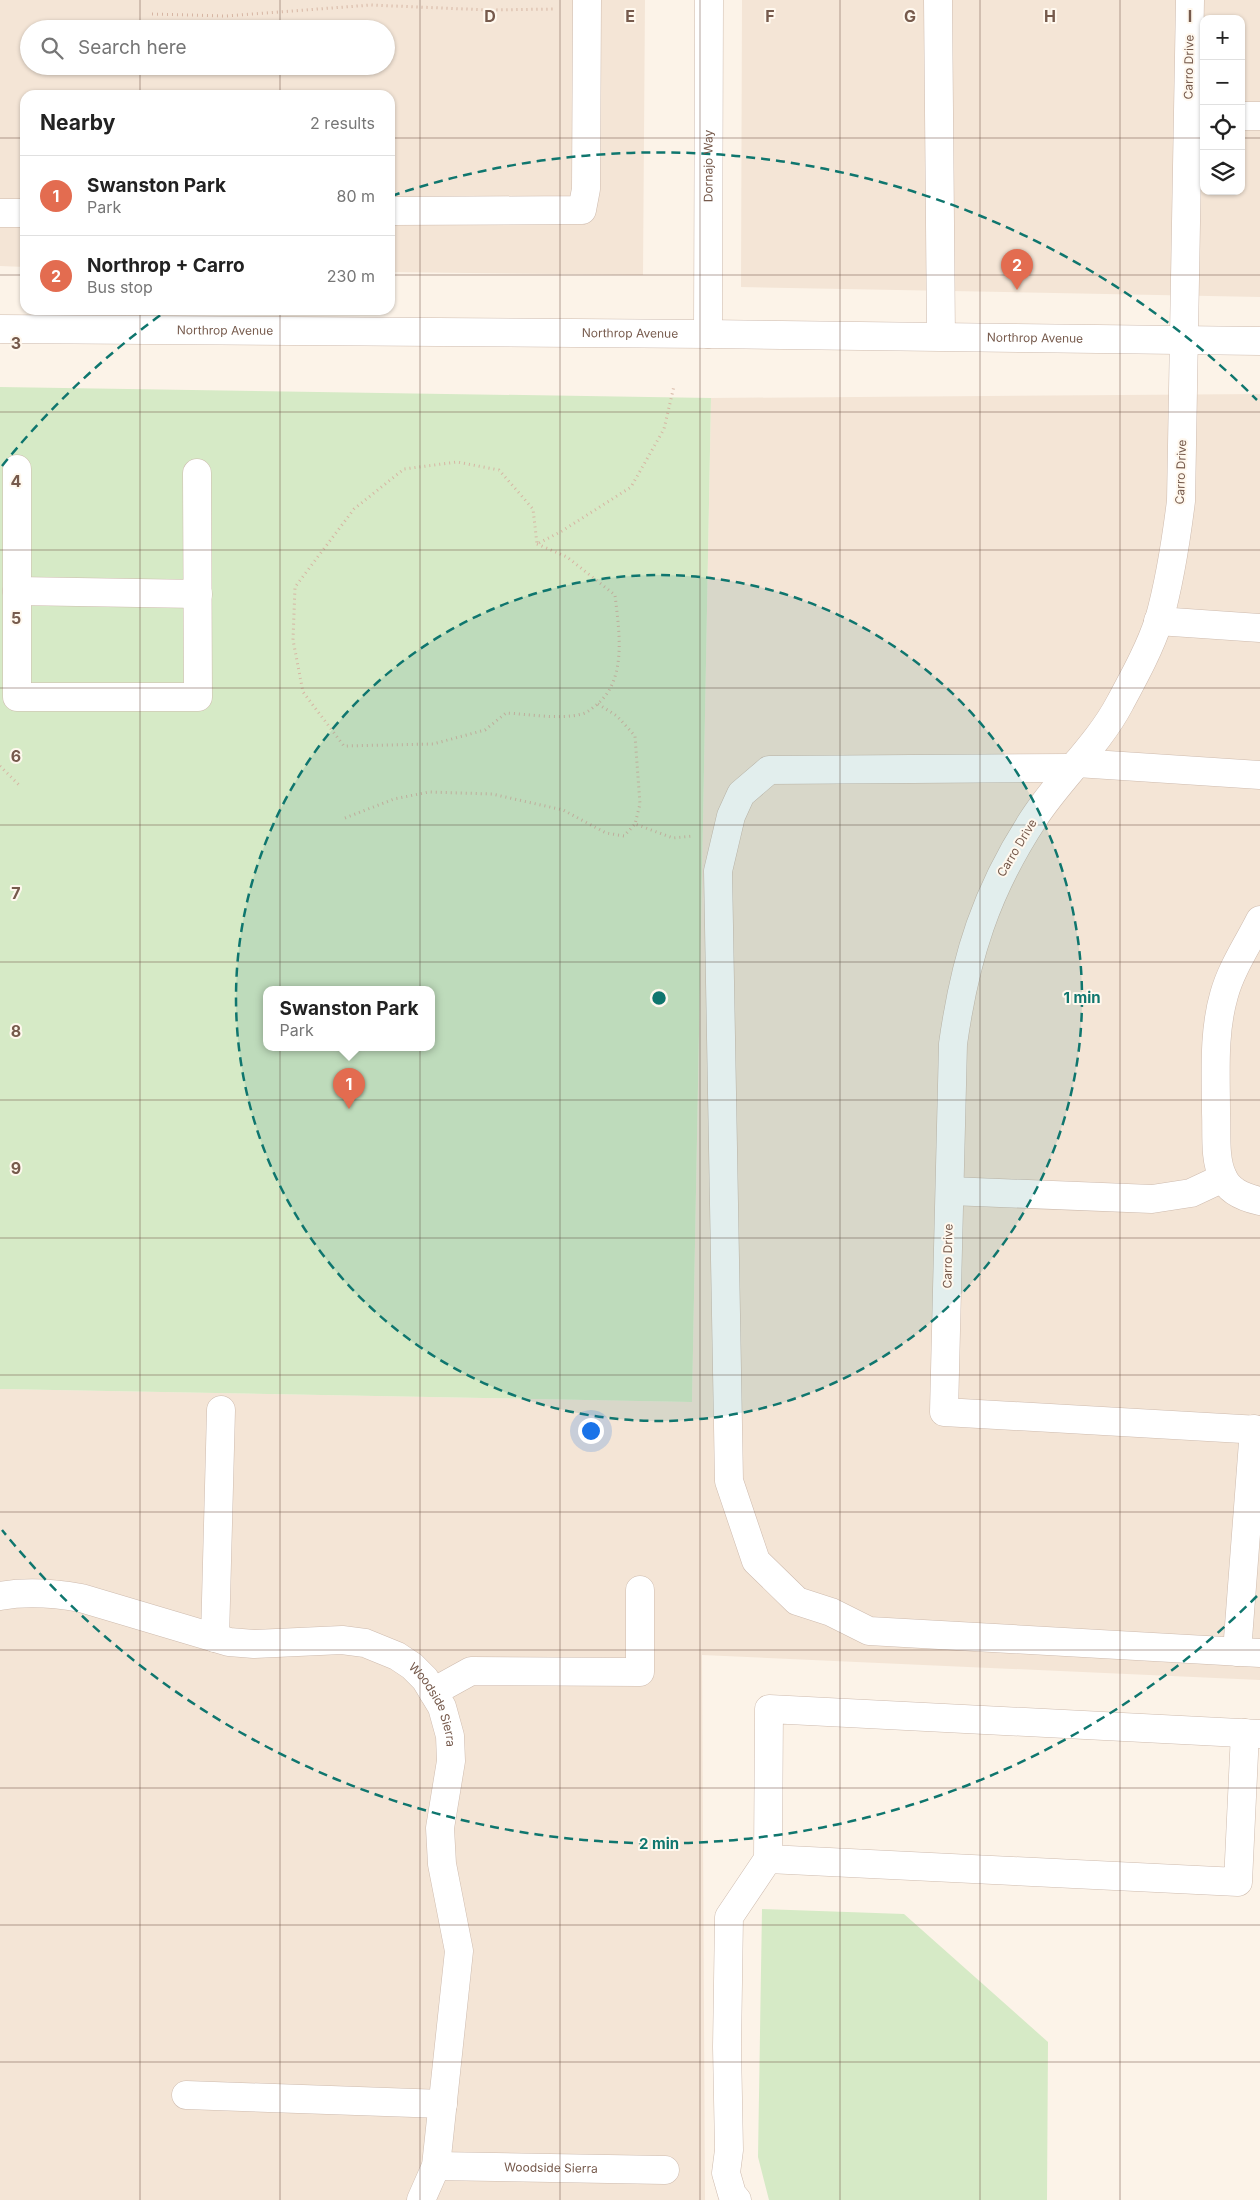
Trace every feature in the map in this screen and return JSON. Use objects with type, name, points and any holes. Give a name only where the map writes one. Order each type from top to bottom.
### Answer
[{"type":"street","name":"Dornajo Way","points":[[708,334],[709,0]]},
{"type":"street","points":[[938,0],[941,336]]},
{"type":"street","name":"Carro Drive","points":[[1190,0],[1196,115],[1183,340],[1181,501],[1173,562],[1158,621],[1120,704],[1034,817],[998,880],[971,948],[960,996],[953,1044],[944,1412],[1257,1429]]},
{"type":"street","points":[[395,211],[582,210],[586,189],[587,4]]},
{"type":"street","points":[[1245,116],[1260,116]]},
{"type":"street","points":[[0,213],[20,213]]},
{"type":"street","name":"Northrop Avenue","points":[[0,329],[68,320],[124,320],[708,334],[1260,341]]},
{"type":"street","points":[[17,469],[17,697],[198,697],[197,473]]},
{"type":"street","points":[[17,591],[198,594]]},
{"type":"street","points":[[1158,621],[1260,628]]},
{"type":"street","points":[[1257,1429],[1249,1653],[869,1631],[831,1612],[797,1601],[756,1561],[729,1482],[718,870],[731,816],[741,794],[769,770],[1074,766],[1260,775]]},
{"type":"street","points":[[1260,920],[1224,994],[1219,1014],[1216,1053],[1217,1149],[1223,1178],[1238,1193],[1260,1201]]},
{"type":"street","points":[[950,1191],[1152,1199],[1192,1193],[1223,1178]]},
{"type":"street","points":[[215,1638],[221,1410]]},
{"type":"street","points":[[433,1692],[472,1671],[640,1672],[640,1590]]},
{"type":"street","name":"Woodside Sierra","points":[[0,1596],[26,1592],[73,1597],[229,1642],[254,1644],[342,1640],[365,1643],[397,1656],[412,1666],[425,1679],[442,1707],[450,1736],[451,1761],[440,1828],[442,1864],[459,1951],[436,2166],[421,2200]]},
{"type":"street","points":[[736,2200],[732,2194],[726,2173],[729,2150],[727,2047],[728,1918],[768,1859],[769,1708],[1253,1734],[1251,1805],[1238,1882],[768,1859]]},
{"type":"street","points":[[186,2095],[443,2104]]},
{"type":"street","name":"Woodside Sierra","points":[[436,2166],[665,2170]]},
{"type":"path","points":[[152,14],[226,16],[371,5],[488,10],[587,4]]},
{"type":"path","points":[[537,544],[562,531],[631,487],[664,429],[674,386]]},
{"type":"path","points":[[457,462],[499,470],[533,509],[537,544],[567,557],[615,595],[619,629],[619,662],[606,697],[584,714],[555,716],[506,713],[485,730],[433,744],[344,746],[303,692],[293,640],[296,587],[354,509],[404,468],[457,462]]},
{"type":"path","points":[[345,818],[394,799],[429,792],[492,794],[563,810],[606,833],[624,836],[636,824],[640,804],[634,736],[618,716],[598,704]]},
{"type":"path","points":[[0,766],[21,787]]},
{"type":"path","points":[[636,824],[673,838],[726,834]]},
{"type":"shaded area","points":[[0,0],[645,0],[643,275],[395,272],[395,90],[20,90],[20,267],[0,266]]},
{"type":"shaded area","points":[[742,0],[1260,0],[1260,297],[741,287]]},
{"type":"shaded area","points":[[1260,394],[1260,1680],[702,1655],[705,2200],[0,2200],[0,1389],[692,1402],[711,398]]},
{"type":"green space","points":[[0,387],[711,398],[692,1402],[0,1389]]},
{"type":"green space","points":[[762,1909],[904,1914],[1048,2042],[1047,2200],[769,2200],[758,2157]]},
{"type":"place","name":"Northrop + Carro","points":[[1017,290]]},
{"type":"place","name":"Swanston Park","points":[[349,1109]]}]
